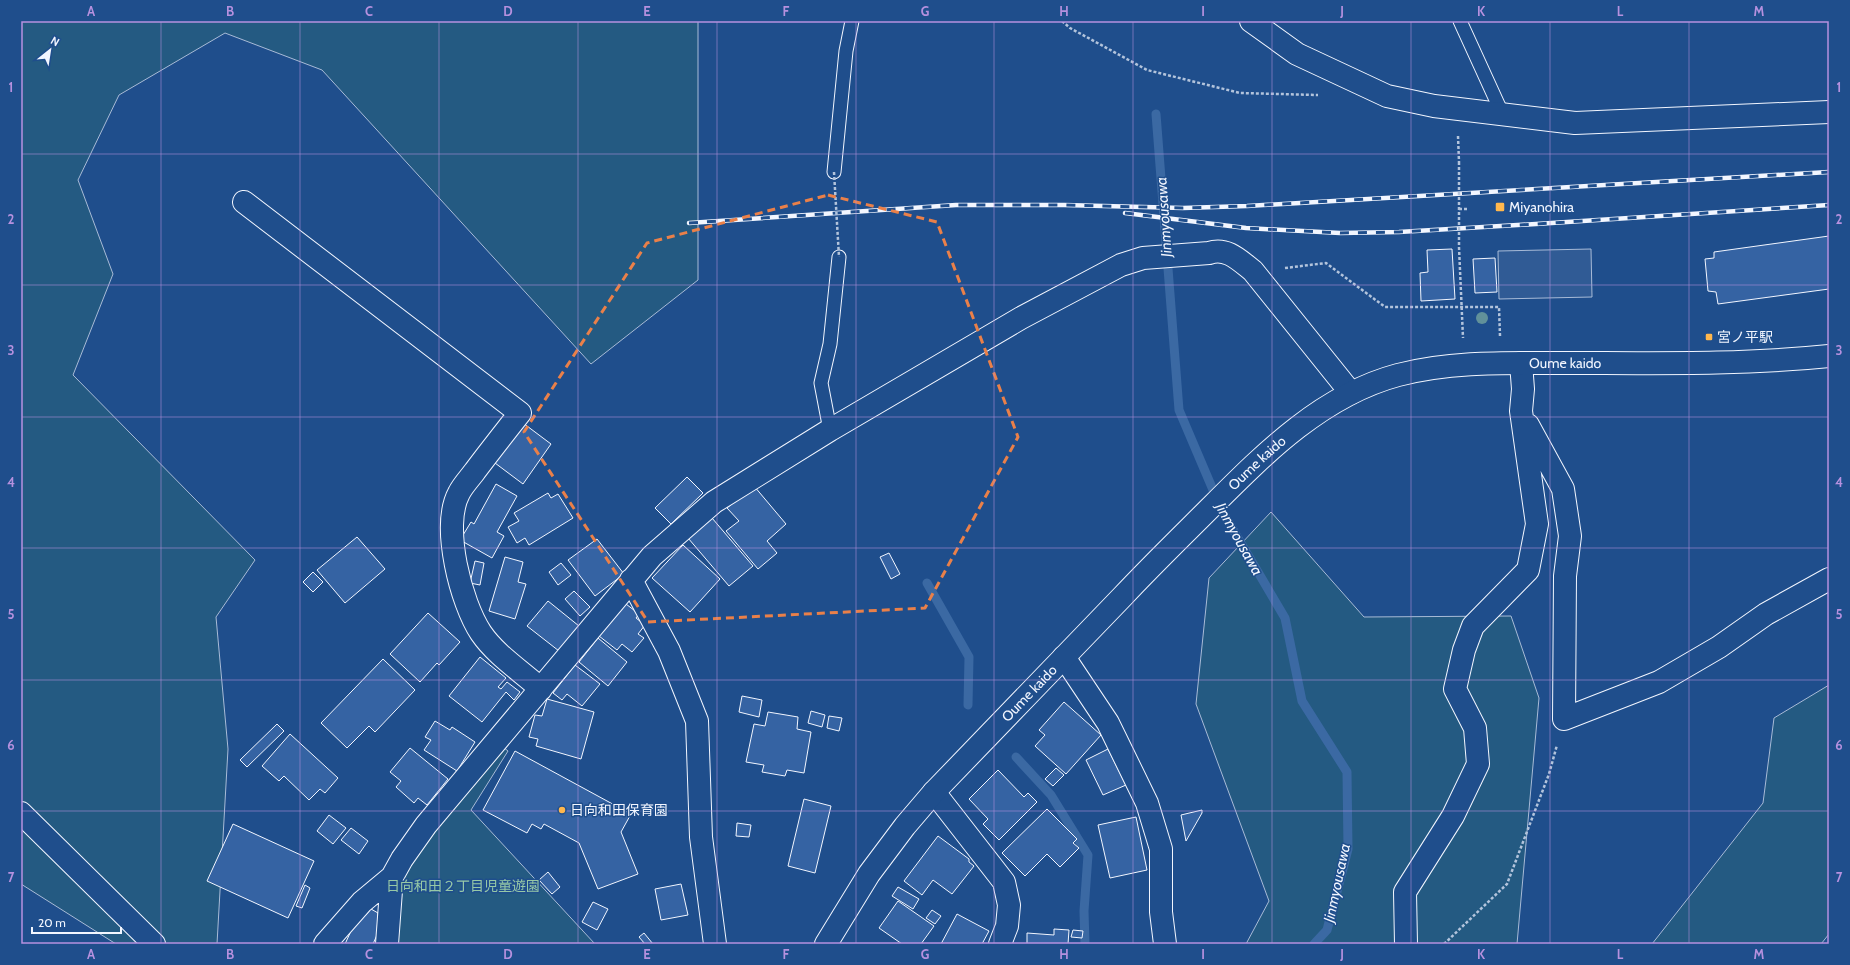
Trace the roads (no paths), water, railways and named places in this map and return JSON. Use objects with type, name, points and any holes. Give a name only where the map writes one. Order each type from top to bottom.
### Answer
[{"type":"main road","points":[[1251,21],[1297,54],[1387,96],[1434,106],[1575,123],[1829,112]]},
{"type":"main road","points":[[244,202],[520,413],[459,493],[453,509],[453,538],[456,565],[464,598],[480,632],[490,644],[541,689]]},
{"type":"main road","points":[[325,944],[362,902],[392,877],[402,859],[426,825],[652,556],[714,502],[830,430],[1021,318],[1121,265],[1143,258],[1209,253],[1217,250],[1233,255],[1253,271],[1351,393]]},
{"type":"main road","name":"Oume kaido","points":[[826,944],[869,874],[905,826],[934,792],[1154,563],[1250,468],[1301,424],[1351,393],[1398,375],[1447,367],[1485,364],[1710,363],[1780,361],[1829,356]]},
{"type":"main road","points":[[1406,944],[1405,892],[1453,816],[1478,764],[1475,728],[1455,689],[1464,650],[1472,626],[1528,570],[1537,524],[1521,412],[1523,389],[1521,363]]},
{"type":"main road","points":[[1521,412],[1563,489],[1570,536],[1565,576],[1564,720],[1659,682],[1719,647],[1766,614],[1829,579]]},
{"type":"main road","points":[[631,580],[669,651],[697,721],[701,838],[716,944]]},
{"type":"main road","points":[[1064,657],[1108,723],[1147,803],[1161,849],[1161,912],[1165,944]]},
{"type":"main road","points":[[934,792],[1004,882],[1009,905],[1007,926],[1000,944]]},
{"type":"main road","points":[[21,813],[154,944]]},
{"type":"main road","points":[[387,944],[392,877]]},
{"type":"lane","points":[[834,172],[846,51],[852,21]]},
{"type":"lane","points":[[1460,21],[1502,113]]},
{"type":"lane","points":[[830,430],[821,383],[830,344],[839,258]]},
{"type":"waterway","name":"Jinmyousawa","points":[[1156,114],[1179,410],[1222,511],[1285,618],[1302,701],[1347,772],[1348,849],[1327,930],[1314,944]]},
{"type":"waterway","points":[[927,583],[969,657],[968,705]]},
{"type":"waterway","points":[[1016,757],[1051,795],[1088,855],[1084,911],[1085,944]]},
{"type":"railway","points":[[689,223],[956,205],[1064,205],[1183,208],[1247,206],[1829,172]]},
{"type":"railway","points":[[1125,213],[1246,228],[1340,233],[1399,232],[1829,205]]},
{"type":"place","name":"Miyanohira","points":[[1500,207]]},
{"type":"place","name":"宮ノ平駅","points":[[1709,337]]},
{"type":"place","name":"日向和田保育園","points":[[562,810]]},
{"type":"park label","name":"日向和田２丁目児童遊園","points":[[463,886]]}]
